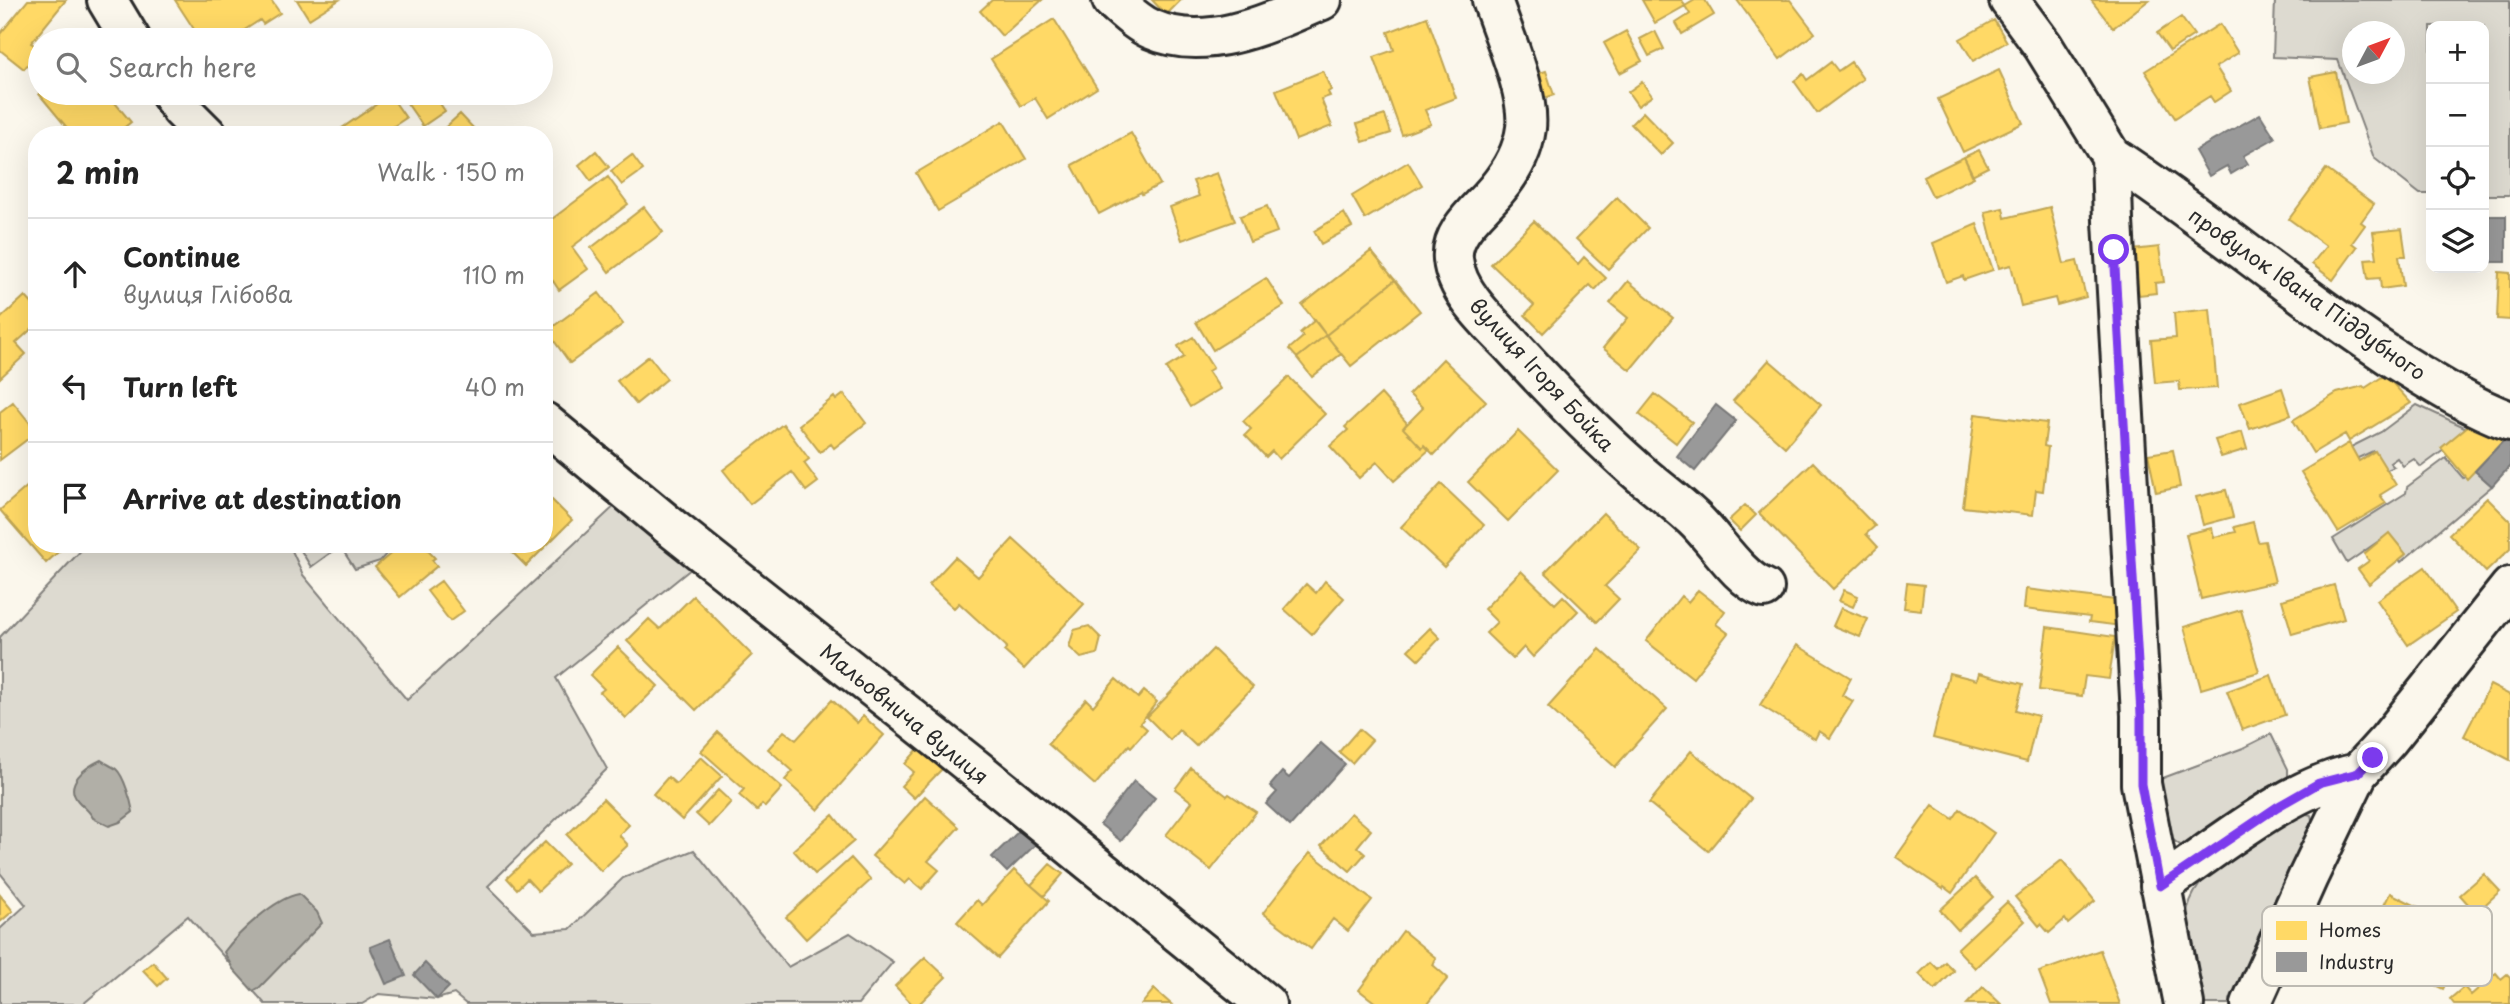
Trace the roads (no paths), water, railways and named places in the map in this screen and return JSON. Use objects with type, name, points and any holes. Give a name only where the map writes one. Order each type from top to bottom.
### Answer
[{"type":"street","points":[[107,0],[124,28]]},
{"type":"street","points":[[1112,0],[1148,29],[1166,35],[1201,37],[1219,36],[1257,26],[1322,0]]},
{"type":"street","name":"вулиця Ігоря Бойка","points":[[1492,0],[1524,98],[1526,127],[1520,154],[1513,166],[1461,231],[1455,244],[1452,257],[1462,286],[1500,334],[1556,394],[1638,472],[1693,518],[1748,578],[1764,588]]},
{"type":"street","points":[[2009,0],[2043,46],[2111,156],[2141,715],[2141,784],[2184,1004]]},
{"type":"street","points":[[178,105],[198,126]]},
{"type":"street","name":"провулок Івана Піддубного","points":[[2111,156],[2181,203],[2368,341],[2474,405],[2510,421]]},
{"type":"street","name":"Мальовнича вулиця","points":[[553,429],[673,529],[1266,1004]]},
{"type":"street","points":[[2295,906],[2358,773],[2388,740],[2510,587]]},
{"type":"street","points":[[2160,886],[2302,793],[2336,777],[2358,773]]},
{"type":"street","points":[[2251,1004],[2262,979]]}]
